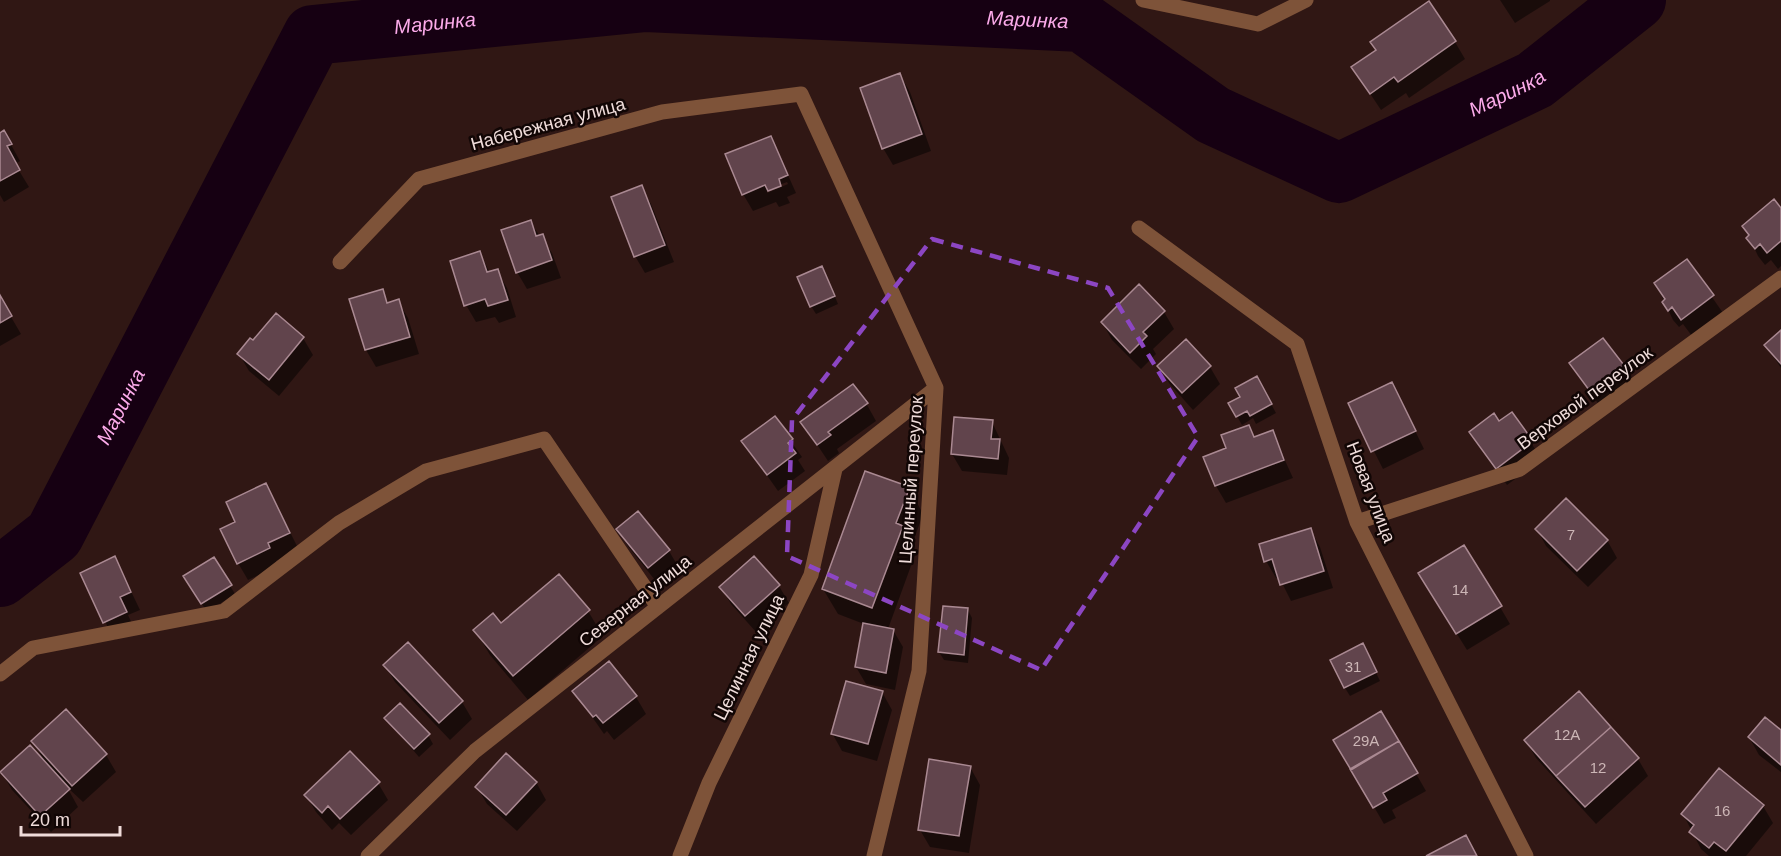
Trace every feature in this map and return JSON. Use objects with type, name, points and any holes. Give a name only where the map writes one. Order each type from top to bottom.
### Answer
[{"type":"street","points":[[1143,0],[1258,24],[1306,0]]},
{"type":"street","name":"Набережная улица","points":[[340,262],[419,179],[662,112],[801,94]]},
{"type":"street","name":"Целинный переулок","points":[[801,94],[936,388],[919,671],[874,856]]},
{"type":"street","name":"Новая улица","points":[[1139,228],[1297,344],[1358,522],[1526,856]]},
{"type":"street","name":"Верховой переулок","points":[[1358,522],[1520,469],[1781,278]]},
{"type":"street","name":"Северная улица","points":[[368,856],[475,751],[936,388]]},
{"type":"street","points":[[0,674],[33,648],[224,611],[339,523],[426,471],[544,439],[658,607]]},
{"type":"street","name":"Целинная улица","points":[[680,856],[708,783],[811,574],[835,468]]},
{"type":"highlighted area","points":[[932,239],[1108,288],[1198,437],[1041,670],[787,556],[792,420]]},
{"type":"building","points":[[1429,1],[1456,41],[1398,82],[1394,77],[1370,94],[1351,67],[1376,50],[1370,42]]},
{"type":"building","points":[[900,73],[922,134],[882,149],[860,88]]},
{"type":"building","points":[[4,130],[12,144],[7,146],[20,170],[0,181],[0,133]]},
{"type":"building","points":[[771,136],[788,175],[779,179],[781,186],[768,191],[765,185],[742,195],[725,154]]},
{"type":"building","points":[[642,185],[665,245],[634,257],[611,197]]},
{"type":"building","points":[[1774,199],[1781,208],[1781,241],[1767,253],[1760,244],[1755,249],[1746,238],[1749,235],[1742,226]]},
{"type":"building","points":[[531,220],[536,236],[543,234],[552,260],[516,273],[501,230]]},
{"type":"building","points":[[480,251],[487,272],[498,269],[508,300],[488,306],[485,299],[464,306],[450,261]]},
{"type":"building","points":[[1687,259],[1714,295],[1681,320],[1672,307],[1668,311],[1662,302],[1665,299],[1654,283]]},
{"type":"building","points":[[822,266],[835,296],[810,307],[797,277]]},
{"type":"building","points":[[1139,284],[1165,311],[1143,332],[1147,336],[1130,353],[1101,322]]},
{"type":"building","points":[[383,289],[387,303],[399,299],[410,337],[365,350],[349,299]]},
{"type":"building","points":[[0,295],[12,316],[0,323]]},
{"type":"building","points":[[276,313],[304,337],[269,380],[237,354],[250,338],[253,340]]},
{"type":"building","points":[[1781,330],[1781,364],[1764,345]]},
{"type":"building","points":[[1603,338],[1627,369],[1592,394],[1569,363]]},
{"type":"building","points":[[1186,339],[1211,366],[1182,393],[1157,366]]},
{"type":"building","points":[[1257,376],[1272,404],[1250,416],[1247,411],[1236,417],[1228,403],[1240,397],[1235,388]]},
{"type":"building","points":[[1392,382],[1416,431],[1371,452],[1348,403]]},
{"type":"building","points":[[853,384],[868,403],[828,432],[831,435],[817,445],[800,422]]},
{"type":"building","points":[[1512,412],[1533,441],[1496,469],[1469,432],[1494,413],[1499,421]]},
{"type":"building","points":[[775,416],[793,439],[788,443],[796,453],[767,475],[741,441]]},
{"type":"building","points":[[954,417],[993,420],[991,439],[1000,439],[998,459],[951,454]]},
{"type":"building","points":[[1249,425],[1254,437],[1273,430],[1284,460],[1215,486],[1203,457],[1226,448],[1221,435]]},
{"type":"building","points":[[865,471],[910,487],[896,523],[903,526],[872,608],[822,589]]},
{"type":"building","points":[[266,483],[290,533],[268,543],[270,548],[237,564],[220,529],[235,522],[226,502]]},
{"type":"building","points":[[1566,498],[1608,540],[1577,571],[1535,529]]},
{"type":"building","points":[[638,511],[670,550],[648,568],[616,529]]},
{"type":"building","points":[[1311,528],[1324,571],[1280,585],[1272,559],[1264,562],[1259,544]]},
{"type":"building","points":[[1464,545],[1502,606],[1456,634],[1418,573]]},
{"type":"building","points":[[115,556],[131,592],[120,597],[127,612],[103,623],[80,573]]},
{"type":"building","points":[[754,556],[780,585],[745,616],[719,587]]},
{"type":"building","points":[[214,557],[232,585],[201,604],[183,576]]},
{"type":"building","points":[[559,574],[590,610],[513,676],[473,630],[493,613],[501,623]]},
{"type":"building","points":[[943,606],[968,608],[964,655],[938,652]]},
{"type":"building","points":[[863,623],[894,629],[886,673],[855,667]]},
{"type":"building","points":[[408,642],[463,701],[439,723],[383,665]]},
{"type":"building","points":[[1363,643],[1377,672],[1344,688],[1330,660]]},
{"type":"building","points":[[609,661],[637,696],[603,723],[596,715],[593,717],[572,691]]},
{"type":"building","points":[[846,681],[883,691],[868,744],[831,734]]},
{"type":"building","points":[[1579,691],[1611,727],[1556,776],[1524,740]]},
{"type":"building","points":[[400,703],[430,734],[414,749],[384,718]]},
{"type":"building","points":[[66,709],[107,754],[72,786],[31,741]]},
{"type":"building","points":[[1381,711],[1399,741],[1351,770],[1333,740]]},
{"type":"building","points":[[1765,717],[1781,730],[1781,765],[1748,737]]},
{"type":"building","points":[[1611,727],[1639,758],[1585,807],[1556,776]]},
{"type":"building","points":[[1399,741],[1418,773],[1383,793],[1387,800],[1373,808],[1350,769]]},
{"type":"building","points":[[30,745],[70,789],[40,816],[0,772]]},
{"type":"building","points":[[350,751],[380,782],[340,819],[328,806],[322,813],[304,795]]},
{"type":"building","points":[[506,753],[537,782],[506,815],[475,787]]},
{"type":"building","points":[[929,759],[971,766],[959,836],[918,830]]},
{"type":"building","points":[[1719,768],[1764,805],[1726,851],[1714,842],[1709,848],[1689,832],[1694,825],[1681,814]]},
{"type":"building","points":[[1466,835],[1477,856],[1426,856]]},
{"type":"waterway","name":"Маринка","points":[[0,577],[54,535],[313,35],[646,2],[1082,22],[1213,115],[1339,173],[1535,80],[1636,0]]}]
